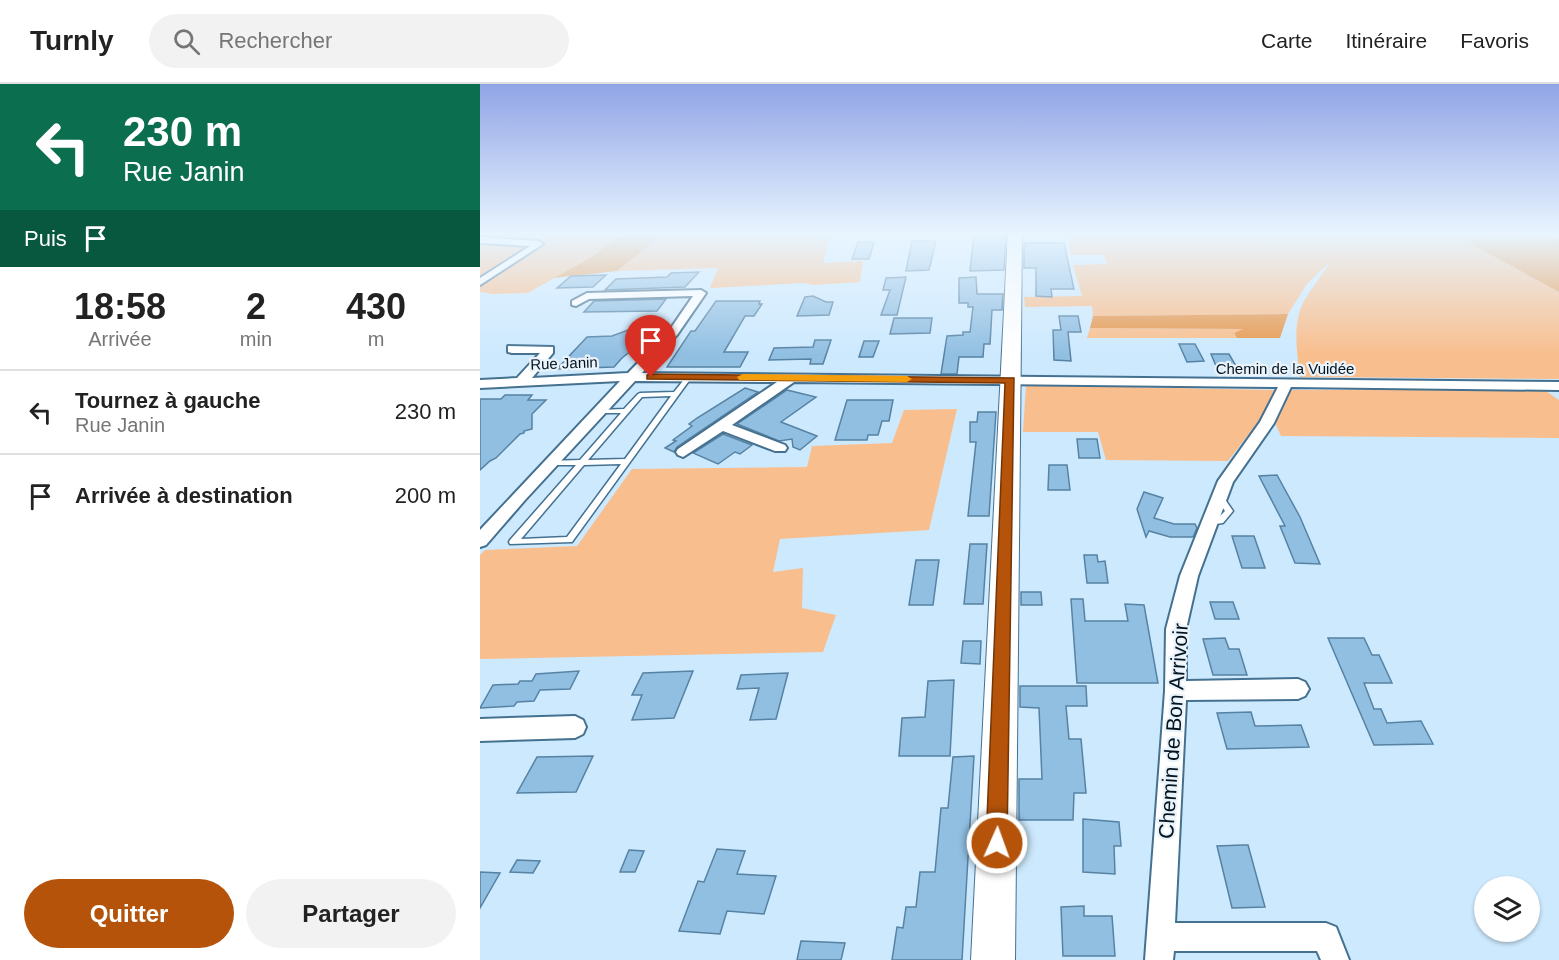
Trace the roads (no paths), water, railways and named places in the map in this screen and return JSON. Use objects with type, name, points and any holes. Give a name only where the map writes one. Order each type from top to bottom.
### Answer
[{"type":"main road","points":[[993,960],[1014,273]]},
{"type":"street","points":[[480,282],[494,273]]},
{"type":"street","points":[[480,541],[683,321],[701,293],[587,296],[576,303]]},
{"type":"street","points":[[512,350],[549,350],[522,381]]},
{"type":"street","name":"Rue Janin","points":[[480,384],[632,377],[1010,380]]},
{"type":"street","points":[[682,452],[792,378]]},
{"type":"street","name":"Chemin de la Vuidée","points":[[1010,380],[1559,386]]},
{"type":"street","name":"Chemin de Bon Arrivoir","points":[[1159,949],[1176,691],[1176,630],[1207,522],[1226,481],[1267,423],[1286,384]]},
{"type":"street","points":[[723,426],[780,448]]},
{"type":"street","points":[[1176,691],[1298,689]]},
{"type":"street","points":[[480,730],[575,727]]},
{"type":"street","points":[[1159,949],[1326,938],[1335,960]]},
{"type":"lane","points":[[676,394],[640,395],[585,462],[513,542],[569,540],[628,461],[676,394],[688,377]]},
{"type":"lane","points":[[600,411],[625,411]]},
{"type":"lane","points":[[551,463],[628,461]]}]
